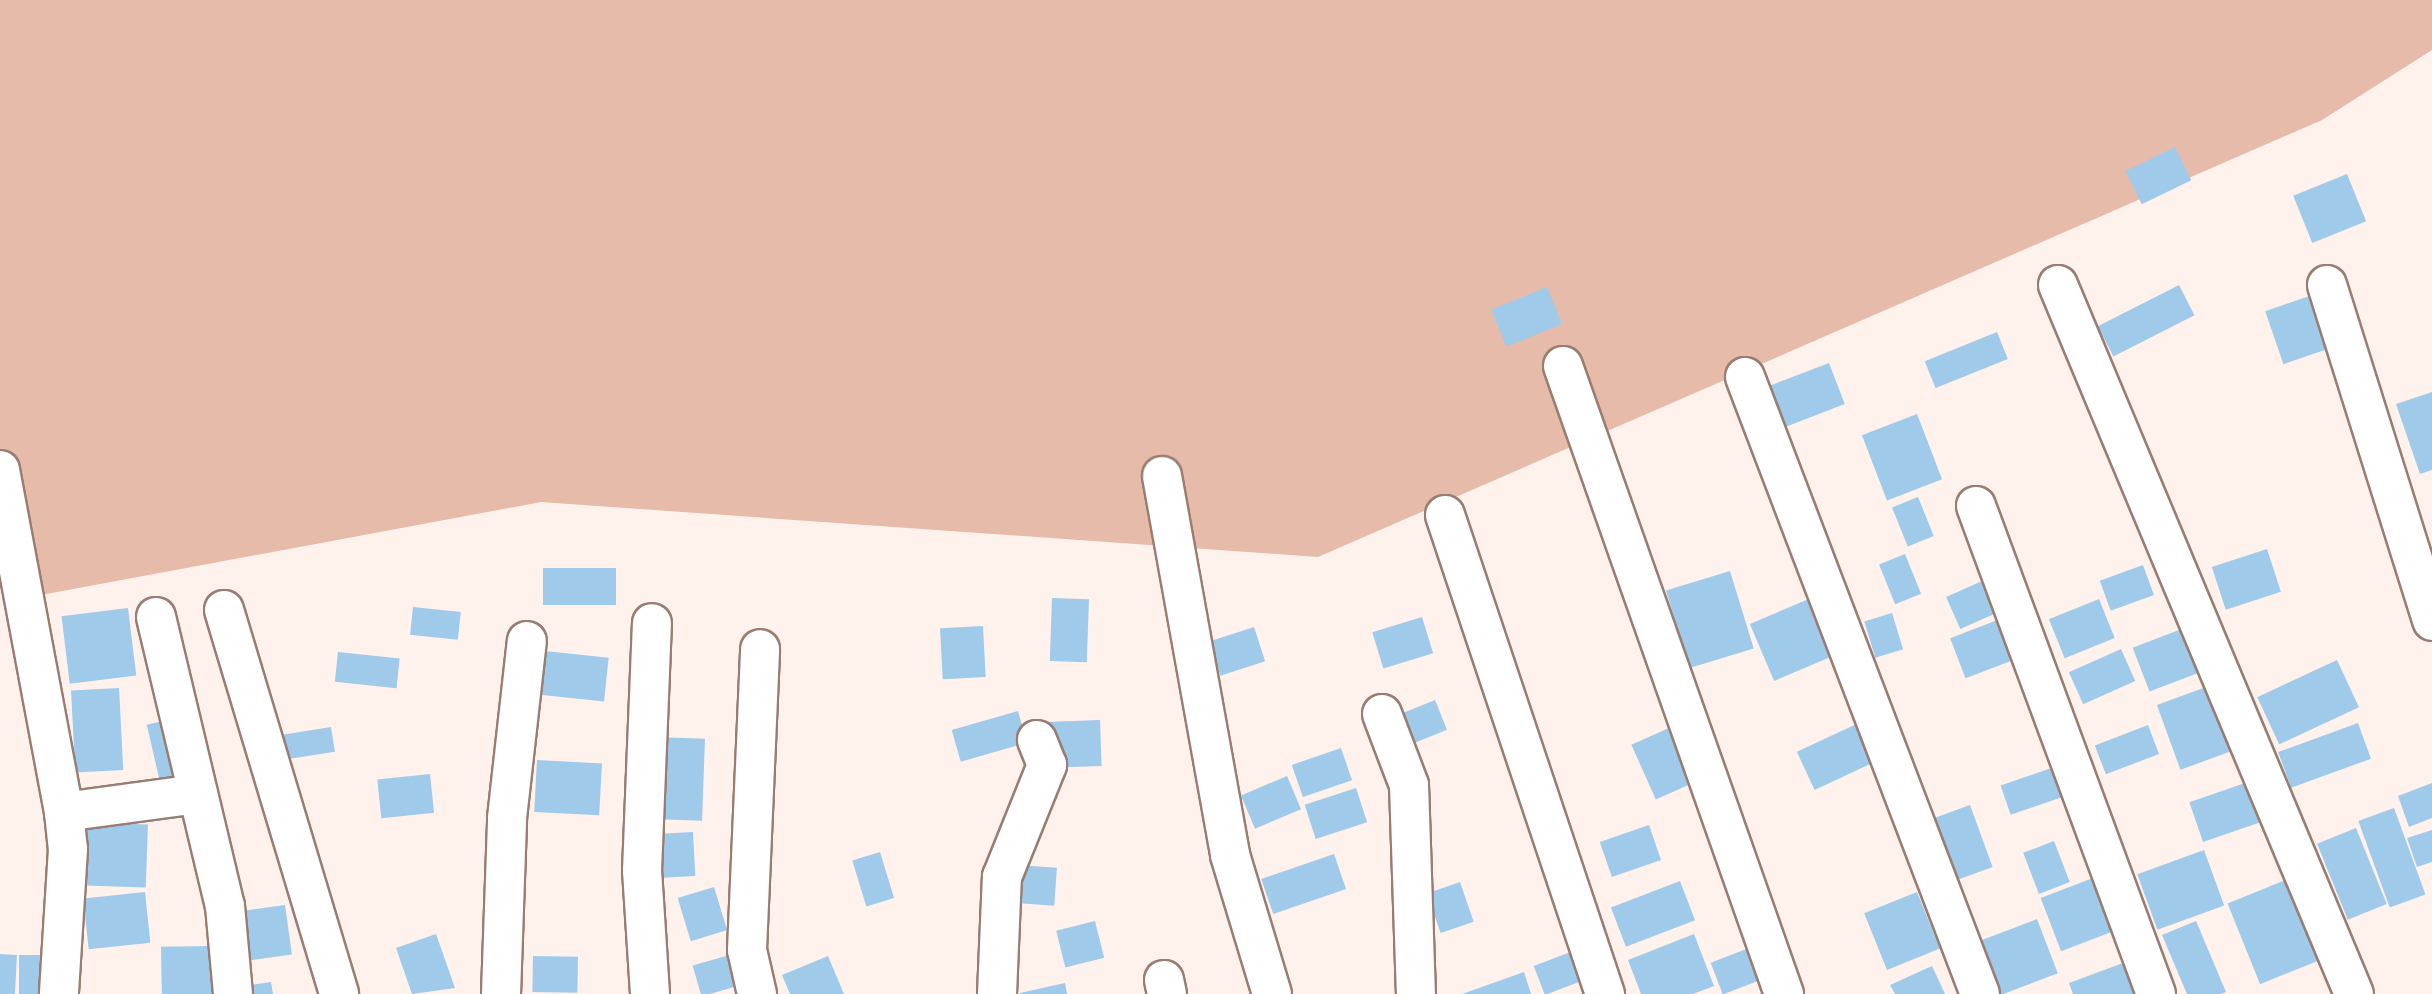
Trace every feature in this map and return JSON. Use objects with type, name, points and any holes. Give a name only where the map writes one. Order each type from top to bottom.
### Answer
[{"type":"street","points":[[2057,285],[2354,994]]},
{"type":"street","points":[[2328,285],[2432,621]]},
{"type":"street","points":[[1563,366],[1784,994]]},
{"type":"street","points":[[1745,377],[1980,994]]},
{"type":"street","points":[[0,470],[64,812],[68,849],[59,994]]},
{"type":"street","points":[[1162,476],[1230,855],[1272,994]]},
{"type":"street","points":[[1976,506],[2155,994]]},
{"type":"street","points":[[1445,515],[1605,994]]},
{"type":"street","points":[[224,610],[340,994]]},
{"type":"street","points":[[156,617],[225,906],[233,994]]},
{"type":"street","points":[[650,994],[642,871],[652,623]]},
{"type":"street","points":[[501,994],[507,818],[527,641]]},
{"type":"street","points":[[757,994],[747,950],[760,649]]},
{"type":"street","points":[[1382,714],[1409,785],[1416,994]]},
{"type":"street","points":[[997,994],[1002,877],[1047,765],[1037,740]]},
{"type":"street","points":[[64,812],[198,794]]},
{"type":"shaded area","points":[[0,0],[2432,0],[2432,50],[2322,120],[1318,557],[541,502],[41,595],[0,588]]},
{"type":"building","points":[[2175,147],[2191,180],[2142,204],[2126,171]]},
{"type":"building","points":[[2347,174],[2366,221],[2312,243],[2293,196]]},
{"type":"building","points":[[2179,285],[2194,315],[2113,357],[2098,326]]},
{"type":"building","points":[[1547,287],[1562,324],[1506,347],[1491,309]]},
{"type":"building","points":[[2321,292],[2339,345],[2283,364],[2265,311]]},
{"type":"building","points":[[1997,332],[2008,359],[1936,388],[1925,361]]},
{"type":"building","points":[[1829,363],[1845,404],[1770,433],[1754,392]]},
{"type":"building","points":[[2432,392],[2432,470],[2420,474],[2396,404]]},
{"type":"building","points":[[1917,414],[1942,479],[1887,500],[1862,435]]},
{"type":"building","points":[[1918,497],[1934,536],[1908,546],[1892,507]]},
{"type":"building","points":[[2267,549],[2281,592],[2226,610],[2212,567]]},
{"type":"building","points":[[1905,554],[1921,594],[1895,604],[1879,564]]},
{"type":"building","points":[[2143,565],[2154,595],[2111,611],[2100,581]]},
{"type":"building","points":[[543,568],[616,568],[616,605],[543,605]]},
{"type":"building","points":[[1730,571],[1754,648],[1690,668],[1666,591]]},
{"type":"building","points":[[1989,578],[2003,610],[1960,629],[1946,597]]},
{"type":"building","points":[[1818,595],[1842,652],[1774,681],[1750,624]]},
{"type":"building","points":[[1052,598],[1089,599],[1087,662],[1050,661]]},
{"type":"building","points":[[2099,599],[2115,638],[2065,658],[2049,619]]},
{"type":"building","points":[[413,607],[461,612],[458,640],[410,635]]},
{"type":"building","points":[[128,608],[136,675],[70,684],[61,616]]},
{"type":"building","points":[[1892,613],[1903,649],[1875,658],[1864,621]]},
{"type":"building","points":[[2008,616],[2023,656],[1966,678],[1950,638]]},
{"type":"building","points":[[1422,617],[1433,653],[1383,669],[1372,632]]},
{"type":"building","points":[[983,626],[986,677],[943,679],[940,628]]},
{"type":"building","points":[[1254,627],[1265,661],[1220,676],[1209,642]]},
{"type":"building","points":[[2184,628],[2201,672],[2149,692],[2133,648]]},
{"type":"building","points":[[2121,649],[2135,681],[2083,704],[2069,672]]},
{"type":"building","points":[[545,651],[609,658],[604,701],[540,695]]},
{"type":"building","points":[[338,652],[400,658],[397,688],[335,682]]},
{"type":"building","points":[[2337,660],[2359,707],[2279,744],[2257,697]]},
{"type":"building","points":[[2217,683],[2241,748],[2180,770],[2157,705]]},
{"type":"building","points":[[119,688],[123,770],[75,772],[71,691]]},
{"type":"building","points":[[1435,700],[1447,730],[1402,748],[1390,718]]},
{"type":"building","points":[[1018,711],[1027,743],[961,762],[952,730]]},
{"type":"building","points":[[176,718],[191,784],[162,791],[147,725]]},
{"type":"building","points":[[1100,720],[1102,766],[1048,768],[1046,722]]},
{"type":"building","points":[[1863,721],[1881,759],[1815,790],[1797,752]]},
{"type":"building","points":[[2358,723],[2371,759],[2291,788],[2278,752]]},
{"type":"building","points":[[1678,724],[1702,779],[1656,800],[1631,745]]},
{"type":"building","points":[[2148,725],[2159,754],[2106,774],[2095,745]]},
{"type":"building","points":[[331,727],[335,752],[271,762],[267,737]]},
{"type":"building","points":[[654,737],[705,739],[702,821],[651,819]]},
{"type":"building","points":[[1341,748],[1352,780],[1303,797],[1292,765]]},
{"type":"building","points":[[537,760],[602,763],[599,815],[534,812]]},
{"type":"building","points":[[2063,764],[2073,793],[2011,815],[2001,785]]},
{"type":"building","points":[[430,774],[434,813],[381,818],[377,780]]},
{"type":"building","points":[[1287,776],[1301,809],[1255,829],[1241,796]]},
{"type":"building","points":[[2248,782],[2262,822],[2203,842],[2189,802]]},
{"type":"building","points":[[2432,783],[2432,818],[2409,827],[2398,796]]},
{"type":"building","points":[[1356,788],[1367,822],[1316,839],[1305,805]]},
{"type":"building","points":[[1970,805],[1993,867],[1952,882],[1930,820]]},
{"type":"building","points":[[2394,808],[2425,894],[2390,907],[2358,821]]},
{"type":"building","points":[[73,822],[148,825],[146,888],[71,885]]},
{"type":"building","points":[[1649,825],[1661,860],[1612,877],[1600,842]]},
{"type":"building","points":[[2356,828],[2387,904],[2348,920],[2317,844]]},
{"type":"building","points":[[2432,830],[2432,862],[2417,867],[2407,838]]},
{"type":"building","points":[[693,832],[695,876],[653,878],[651,834]]},
{"type":"building","points":[[2054,841],[2070,882],[2039,894],[2023,853]]},
{"type":"building","points":[[2204,850],[2224,905],[2157,930],[2137,874]]},
{"type":"building","points":[[880,852],[894,898],[866,906],[852,860]]},
{"type":"building","points":[[1334,854],[1346,889],[1273,914],[1261,879]]},
{"type":"building","points":[[1016,865],[1057,868],[1054,906],[1013,903]]},
{"type":"building","points":[[2106,873],[2126,926],[2061,951],[2041,898]]},
{"type":"building","points":[[2298,875],[2331,956],[2260,984],[2228,903]]},
{"type":"building","points":[[1680,881],[1695,920],[1626,947],[1611,908]]},
{"type":"building","points":[[1460,882],[1474,922],[1441,933],[1427,893]]},
{"type":"building","points":[[714,887],[727,930],[691,941],[678,898]]},
{"type":"building","points":[[145,892],[150,943],[89,949],[83,898]]},
{"type":"building","points":[[1917,892],[1940,949],[1887,970],[1864,913]]},
{"type":"building","points":[[285,905],[292,955],[242,961],[235,912]]},
{"type":"building","points":[[2037,919],[2058,973],[2003,994],[1993,994],[1974,943]]},
{"type":"building","points":[[1095,921],[1104,958],[1065,968],[1056,931]]},
{"type":"building","points":[[2196,921],[2226,992],[2221,994],[2187,994],[2162,935]]},
{"type":"building","points":[[436,934],[455,988],[412,994],[396,948]]},
{"type":"building","points":[[1694,934],[1714,986],[1693,994],[1641,994],[1628,960]]},
{"type":"building","points":[[1762,943],[1774,975],[1723,994],[1711,963]]},
{"type":"building","points":[[211,946],[212,994],[162,994],[161,947]]},
{"type":"building","points":[[1573,951],[1584,980],[1545,994],[1534,966]]},
{"type":"building","points":[[0,954],[17,955],[15,994],[0,994]]},
{"type":"building","points":[[733,954],[742,985],[701,994],[693,966]]},
{"type":"building","points":[[19,955],[54,955],[54,994],[19,994]]},
{"type":"building","points":[[533,956],[578,957],[577,993],[532,992]]},
{"type":"building","points":[[828,956],[844,994],[790,994],[782,975]]},
{"type":"building","points":[[2123,963],[2135,994],[2073,994],[2069,983]]},
{"type":"building","points":[[1932,966],[1945,994],[1895,994],[1890,985]]},
{"type":"building","points":[[1524,972],[1531,994],[1462,994]]},
{"type":"building","points":[[271,982],[273,994],[246,994],[244,986]]},
{"type":"building","points":[[1065,983],[1067,994],[1020,994],[1020,993]]}]
